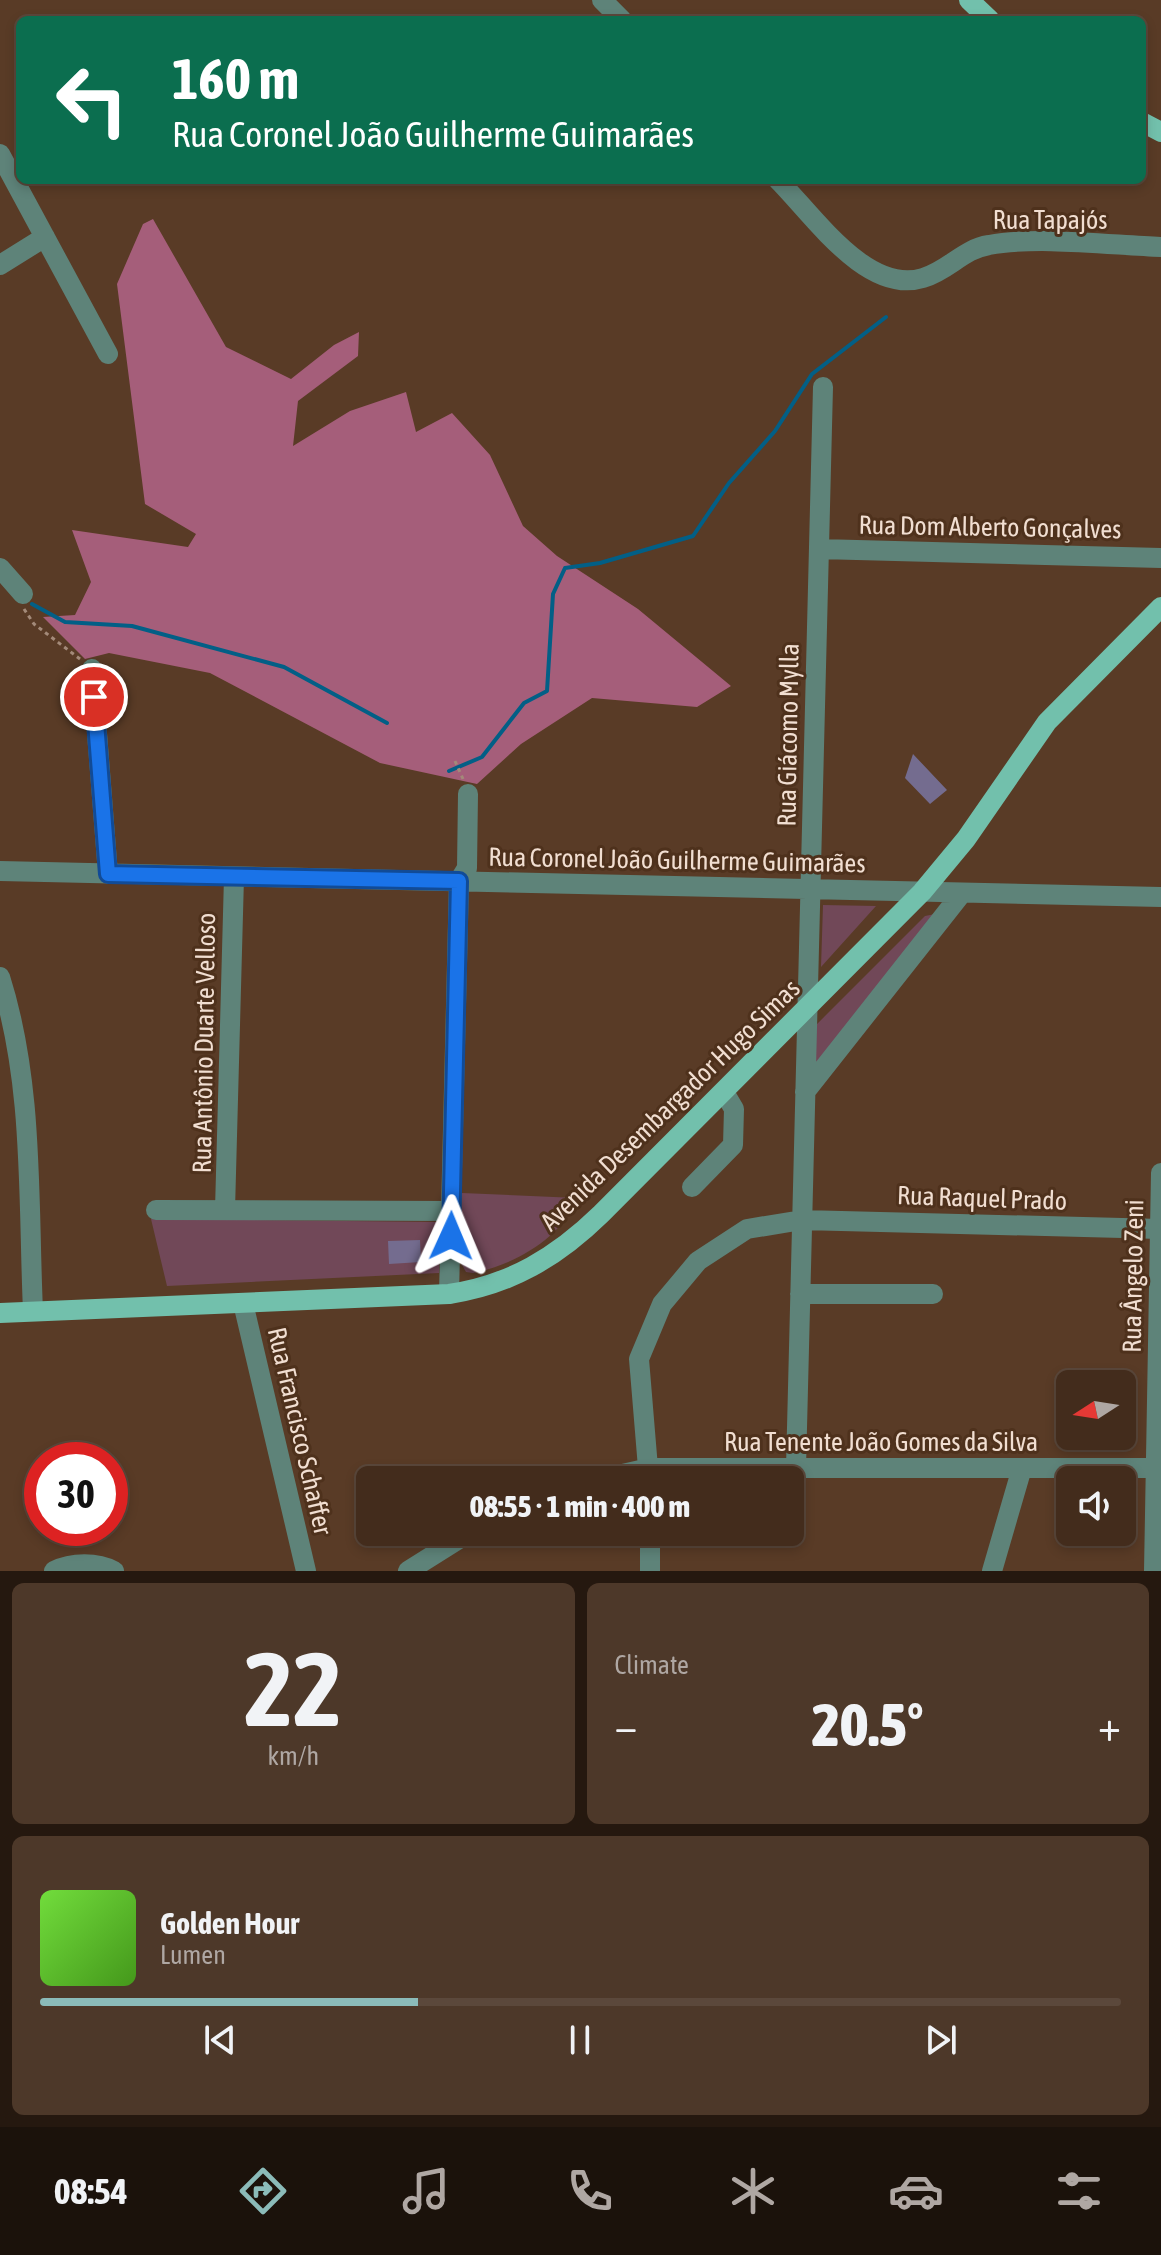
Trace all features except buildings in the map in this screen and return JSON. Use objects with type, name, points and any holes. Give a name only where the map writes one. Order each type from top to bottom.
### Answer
[{"type":"main road","points":[[969,0],[986,16]]},
{"type":"main road","name":"Avenida Desembargador Hugo Simas","points":[[0,1312],[449,1294],[507,1279],[561,1250],[724,1092],[922,892],[966,839],[1047,722],[1161,607]]},
{"type":"street","points":[[602,0],[618,16]]},
{"type":"street","points":[[0,154],[16,184]]},
{"type":"street","points":[[16,184],[108,354]]},
{"type":"street","name":"Rua Tapajós","points":[[782,184],[869,270],[901,281],[927,277],[967,252],[998,243],[1161,247]]},
{"type":"street","points":[[0,265],[45,237]]},
{"type":"street","name":"Rua Giácomo Mylla","points":[[796,1466],[823,387]]},
{"type":"street","name":"Rua Dom Alberto Gonçalves","points":[[819,549],[1161,558]]},
{"type":"street","points":[[0,568],[23,594]]},
{"type":"street","points":[[92,669],[108,874]]},
{"type":"street","points":[[449,1294],[459,881],[467,868],[468,794]]},
{"type":"street","name":"Rua Coronel João Guilherme Guimarães","points":[[0,871],[1161,897]]},
{"type":"street","name":"Rua Antônio Duarte Velloso","points":[[225,1210],[234,877]]},
{"type":"street","points":[[805,1092],[962,893]]},
{"type":"street","points":[[0,977],[14,1024],[22,1082],[33,1311]]},
{"type":"street","points":[[692,1187],[733,1145],[734,1109],[724,1092]]},
{"type":"street","name":"Rua Ângelo Zeni","points":[[1154,1571],[1161,1173]]},
{"type":"street","points":[[156,1210],[451,1211]]},
{"type":"street","name":"Rua Raquel Prado","points":[[648,1466],[639,1359],[662,1304],[698,1261],[747,1229],[802,1220],[1160,1229]]},
{"type":"street","points":[[800,1294],[933,1294]]},
{"type":"street","name":"Rua Francisco Schaffer","points":[[243,1303],[306,1571]]},
{"type":"street","name":"Rua Tenente João Gomes da Silva","points":[[804,1468],[1158,1468]]},
{"type":"street","points":[[989,1568],[1022,1468]]},
{"type":"street","points":[[408,1571],[448,1546]]},
{"type":"street","points":[[650,1546],[650,1571]]},
{"type":"street","points":[[54,1571],[63,1566],[101,1564],[114,1571]]},
{"type":"path","points":[[23,594],[22,605],[34,624],[92,669]]},
{"type":"shaded area","points":[[153,219],[226,347],[291,379],[334,345],[359,332],[358,356],[298,401],[293,446],[350,411],[406,392],[416,432],[452,413],[490,455],[523,526],[557,556],[638,609],[731,686],[697,707],[592,698],[521,744],[477,784],[380,763],[210,673],[109,653],[85,659],[43,617],[75,615],[91,582],[72,530],[188,547],[196,534],[145,504],[117,284],[143,224]]},
{"type":"shaded area","points":[[823,905],[876,906],[821,967]]},
{"type":"shaded area","points":[[940,913],[814,1070],[815,1026],[925,916]]},
{"type":"shaded area","points":[[462,1193],[577,1198],[560,1225],[535,1248],[504,1264],[473,1273],[466,1272],[460,1261]]},
{"type":"shaded area","points":[[151,1219],[440,1222],[439,1273],[167,1286]]},
{"type":"waterway","points":[[449,771],[482,757],[524,703],[547,691],[553,594],[565,568],[600,563],[693,536],[729,483],[775,431],[812,374],[886,317]]},
{"type":"waterway","points":[[32,604],[65,622],[132,626],[284,667],[387,723]]},
{"type":"route","points":[[94,697],[108,874],[459,881],[451,1236]]}]
